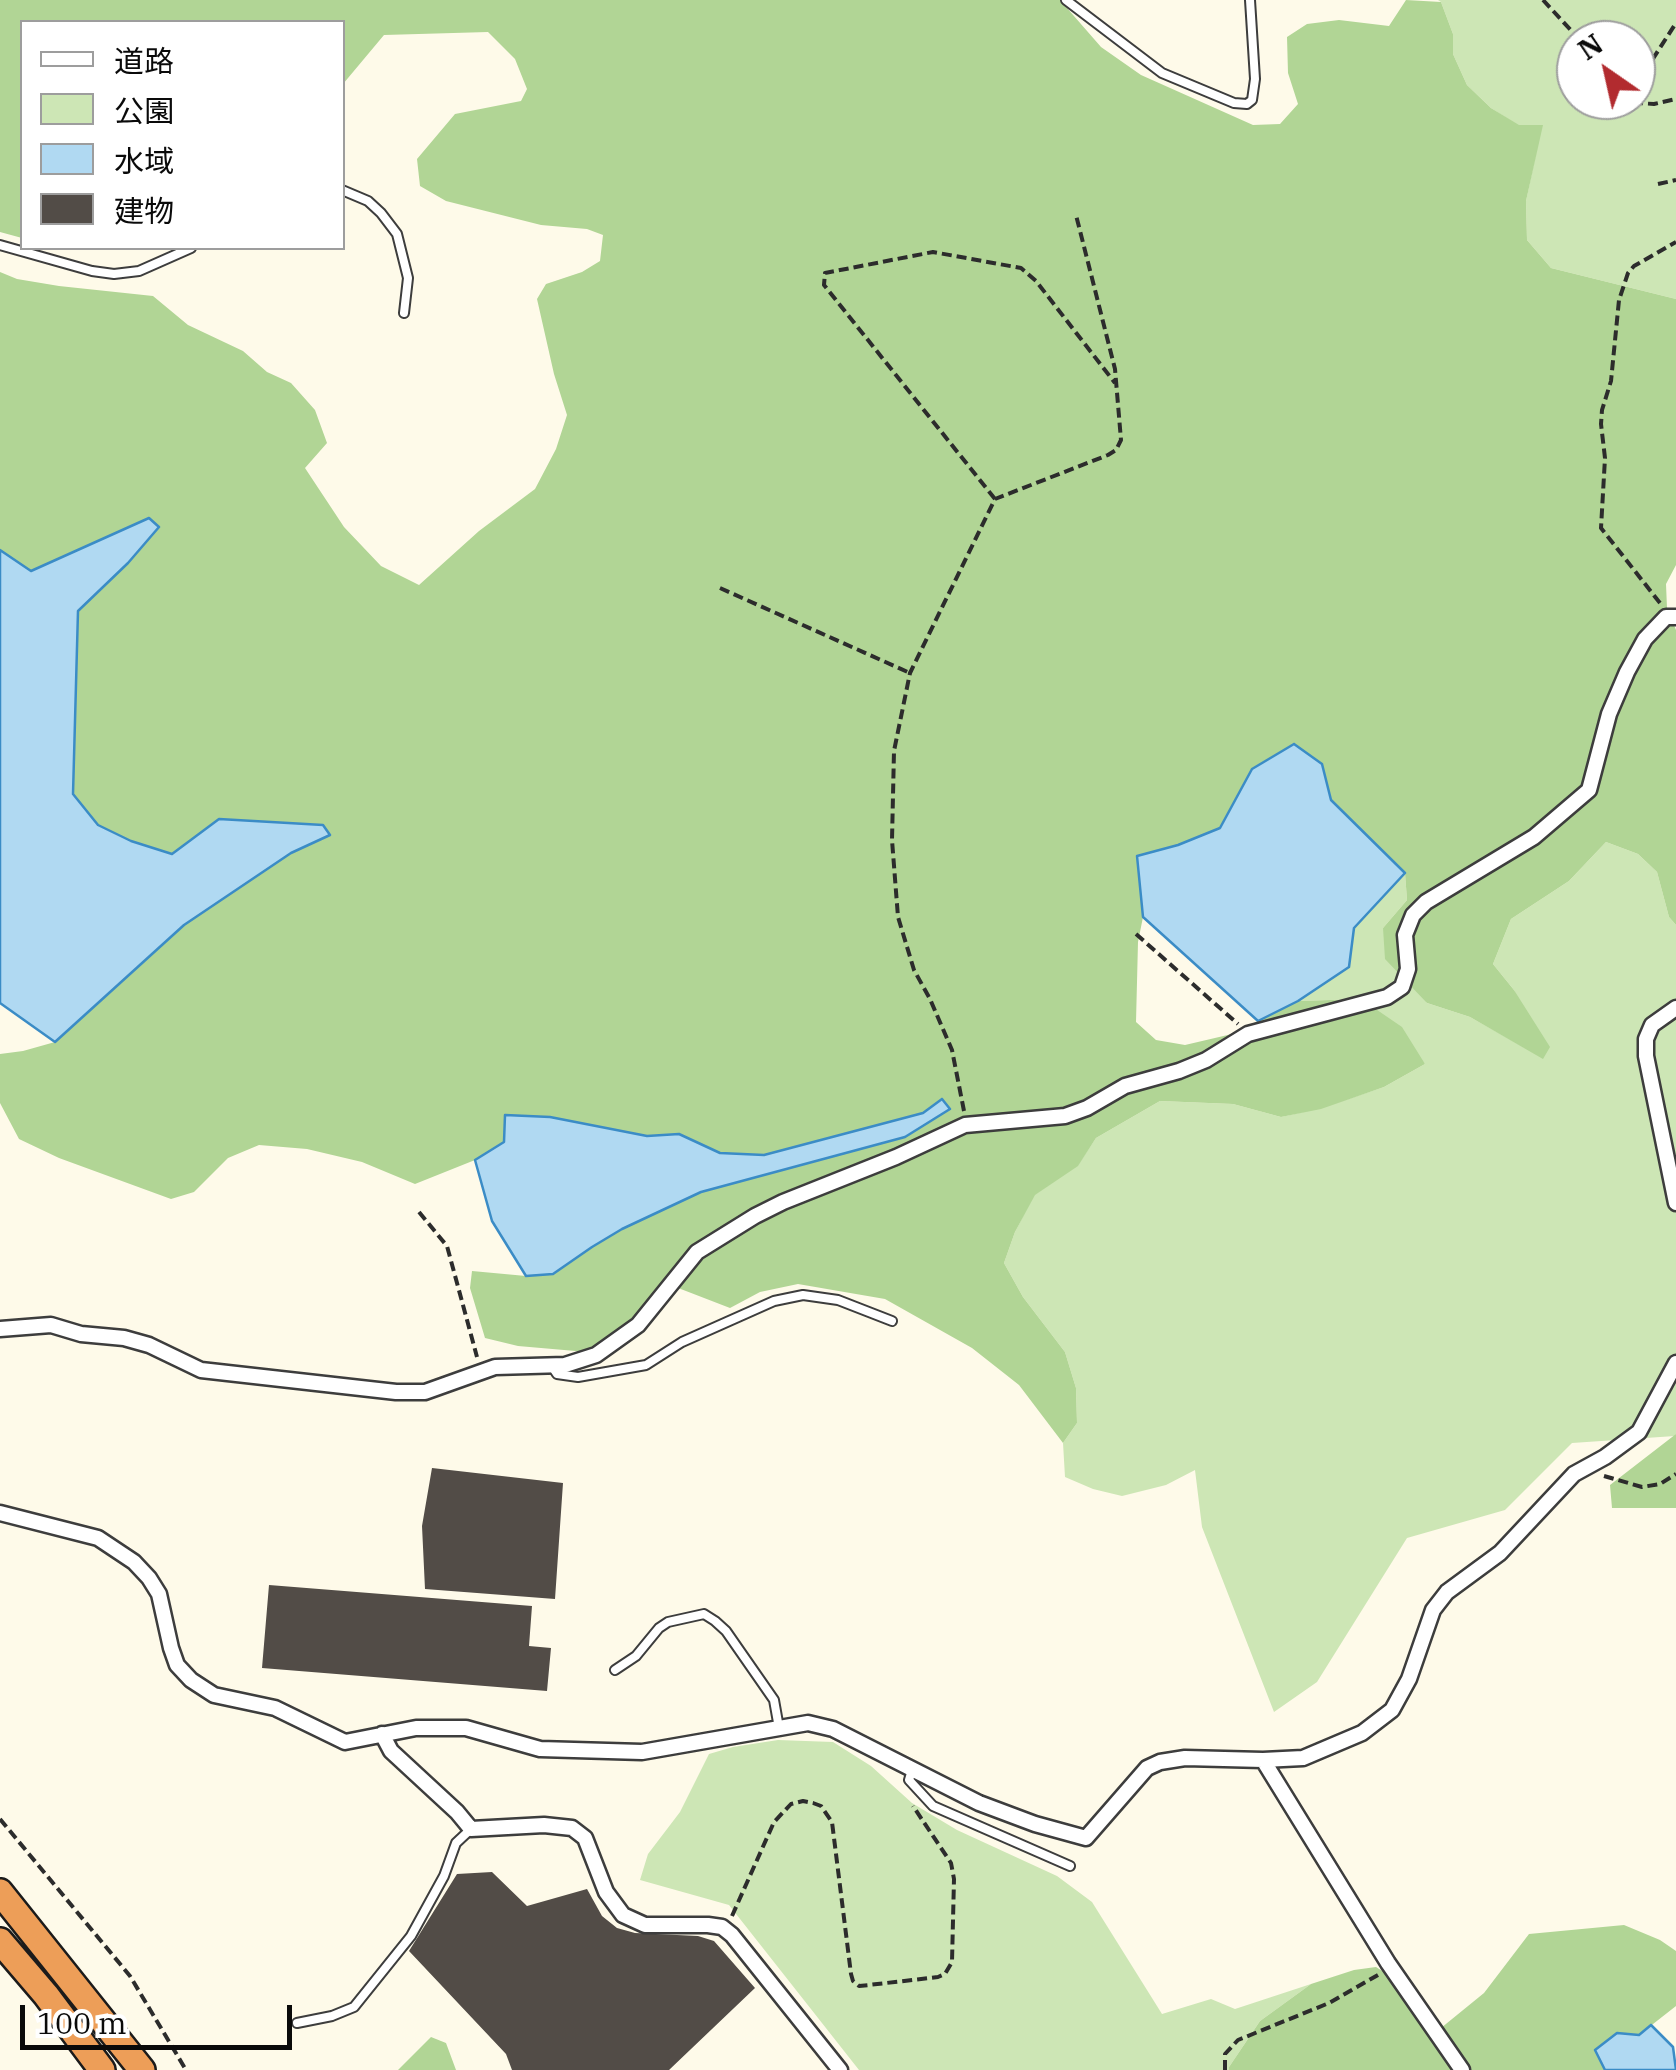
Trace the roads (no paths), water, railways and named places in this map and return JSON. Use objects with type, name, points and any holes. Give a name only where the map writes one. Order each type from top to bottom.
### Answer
[{"type":"highway","points":[[0,1892],[142,2070]]},
{"type":"highway","points":[[0,1941],[102,2070]]},
{"type":"street","points":[[0,1329],[51,1325],[148,1345],[200,1370],[396,1392],[425,1392],[494,1366],[565,1365],[596,1356],[638,1325],[697,1252],[783,1202],[896,1158],[965,1125],[1065,1116],[1088,1108],[1125,1086],[1206,1060],[1248,1034],[1387,996],[1402,987],[1408,970],[1404,935],[1413,915],[1426,902],[1534,837],[1589,790],[1609,714],[1627,672],[1645,639],[1671,617]]},
{"type":"street","points":[[1676,1008],[1652,1025],[1646,1040],[1649,1075],[1676,1203]]},
{"type":"street","points":[[0,1513],[98,1538],[134,1562],[159,1594],[177,1665],[191,1680],[214,1695],[275,1708],[345,1742],[416,1728],[466,1728],[540,1750],[642,1752],[808,1723],[833,1729],[1009,1816],[1086,1838],[1147,1768],[1160,1762],[1185,1758],[1303,1758],[1362,1733],[1392,1710],[1410,1679],[1433,1610],[1447,1592],[1500,1553],[1574,1474],[1639,1432],[1676,1364]]},
{"type":"street","points":[[382,1734],[392,1751],[471,1829],[544,1825],[572,1828],[585,1838],[606,1892],[623,1915],[645,1925],[708,1924],[724,1928],[840,2070]]},
{"type":"street","points":[[1263,1760],[1391,1967],[1462,2070]]},
{"type":"lane","points":[[1066,0],[1162,73],[1234,103],[1247,104],[1252,100],[1255,79],[1250,0]]},
{"type":"lane","points":[[345,191],[368,201],[397,234],[408,278],[404,313]]},
{"type":"lane","points":[[0,245],[114,274],[139,271],[186,250]]},
{"type":"lane","points":[[550,1365],[557,1374],[578,1377],[646,1365],[715,1327],[774,1301],[802,1296],[838,1300],[892,1322]]},
{"type":"lane","points":[[614,1670],[636,1656],[668,1622],[704,1614],[726,1631],[774,1700],[779,1728]]},
{"type":"lane","points":[[912,1770],[909,1780],[933,1806],[1070,1866]]},
{"type":"lane","points":[[297,2023],[354,2007],[411,1936],[444,1876],[456,1842],[471,1829]]},
{"type":"water","points":[[149,518],[159,527],[78,611],[73,794],[98,825],[172,854],[219,819],[323,825],[330,835],[291,853],[184,925],[55,1042],[0,1003],[0,550],[31,571]]},
{"type":"water","points":[[1294,744],[1322,764],[1331,800],[1405,873],[1354,928],[1349,967],[1298,1001],[1258,1021],[1143,917],[1137,856],[1220,828],[1252,769]]},
{"type":"water","points":[[942,1099],[950,1109],[905,1137],[701,1192],[622,1229],[553,1274],[526,1276],[492,1221],[475,1160],[504,1142],[505,1115],[550,1117],[647,1136],[679,1134],[720,1153],[764,1155],[923,1113]]},
{"type":"water","points":[[1651,2025],[1673,2047],[1676,2070],[1605,2070],[1595,2050],[1617,2033],[1639,2035]]}]
